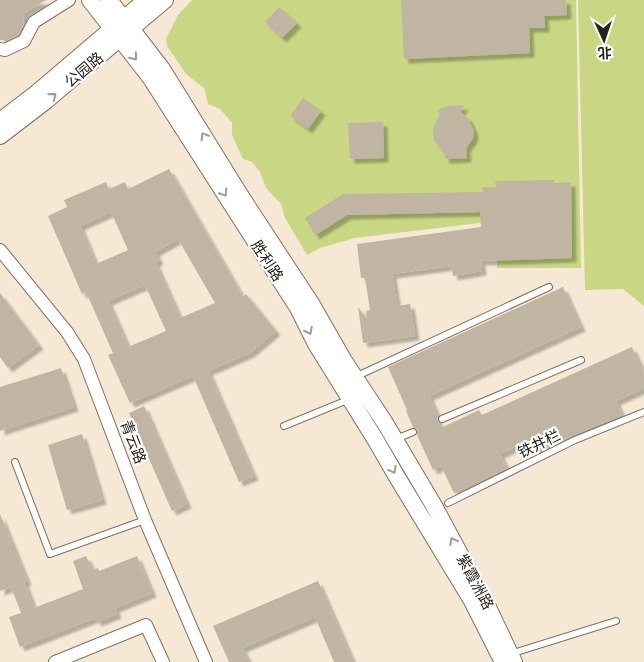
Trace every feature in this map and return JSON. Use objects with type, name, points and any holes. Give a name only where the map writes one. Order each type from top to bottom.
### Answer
[{"type":"street","points":[[0,49],[5,50],[24,41],[34,22],[69,0]]},
{"type":"street","points":[[90,0],[118,27]]},
{"type":"street","points":[[109,0],[118,27]]},
{"type":"street","name":"公园路","points":[[0,136],[47,100],[146,0]]},
{"type":"street","name":"公园路","points":[[0,121],[118,27],[166,0]]},
{"type":"street","name":"胜利路","points":[[118,27],[298,308],[316,344],[395,439],[440,504]]},
{"type":"street","name":"青云路","points":[[0,250],[67,332],[84,359],[145,520],[206,662]]},
{"type":"street","name":"胜利路","points":[[358,396],[380,446],[417,511]]},
{"type":"street","name":"紫霞洲路","points":[[440,504],[483,597],[507,659]]},
{"type":"street","name":"紫霞洲路","points":[[417,511],[507,659]]},
{"type":"street","points":[[55,662],[146,625],[164,662]]},
{"type":"lane","points":[[347,380],[549,287]]},
{"type":"lane","points":[[442,419],[581,360]]},
{"type":"lane","points":[[284,426],[358,396]]},
{"type":"lane","name":"铁井栏","points":[[440,504],[575,440],[644,412]]},
{"type":"lane","points":[[380,446],[413,432]]},
{"type":"lane","points":[[15,462],[50,554],[145,520]]},
{"type":"lane","points":[[507,659],[616,620]]},
{"type":"green space","points":[[192,0],[576,0],[581,268],[497,268],[496,221],[355,238],[320,248],[307,255],[285,218],[281,204],[266,188],[260,172],[252,162],[243,159],[232,135],[232,123],[220,109],[208,104],[204,88],[186,74],[167,46],[166,39],[178,15]]},
{"type":"green space","points":[[578,0],[644,0],[644,306],[623,289],[585,290]]},
{"type":"building","points":[[0,0],[46,0],[24,13],[23,25],[18,35],[7,40],[0,40]]},
{"type":"building","points":[[401,0],[566,0],[567,15],[544,16],[545,28],[529,28],[530,53],[404,59]]},
{"type":"building","points":[[279,7],[297,23],[282,38],[265,22]]},
{"type":"building","points":[[303,98],[321,111],[308,129],[290,116]]},
{"type":"building","points":[[464,105],[460,112],[468,118],[474,131],[473,138],[466,148],[467,158],[445,159],[444,151],[434,141],[434,126],[440,114],[437,110],[448,106]]},
{"type":"building","points":[[383,122],[384,158],[350,159],[348,123]]},
{"type":"building","points":[[169,169],[243,297],[246,294],[276,331],[250,353],[208,371],[254,476],[239,482],[193,376],[130,403],[108,355],[113,353],[86,292],[82,294],[48,216],[67,207],[64,200],[106,182],[109,189],[125,182],[128,189]],"holes":[[[111,212],[128,250],[96,264],[80,226]],[[178,239],[215,303],[180,318],[155,262],[159,260],[155,252]],[[145,285],[166,331],[128,347],[108,301]]]},
{"type":"building","points":[[554,180],[554,183],[571,182],[572,258],[481,261],[482,271],[453,276],[451,266],[392,274],[397,306],[410,304],[415,336],[363,343],[358,307],[367,319],[366,311],[370,310],[365,278],[361,278],[357,244],[481,227],[480,212],[347,215],[315,235],[305,218],[343,194],[483,192],[482,187],[496,187],[495,181]]},
{"type":"building","points":[[563,287],[581,327],[429,396],[439,423],[443,427],[479,410],[482,415],[632,347],[644,373],[644,388],[616,401],[622,415],[573,435],[535,454],[529,440],[500,454],[507,468],[454,493],[441,466],[433,470],[388,367]]},
{"type":"building","points":[[0,293],[39,345],[8,368],[0,357]]},
{"type":"building","points":[[61,368],[74,407],[0,431],[0,387]]},
{"type":"building","points":[[144,406],[187,504],[172,511],[129,413]]},
{"type":"building","points":[[82,434],[102,500],[67,510],[48,445]]},
{"type":"building","points":[[0,514],[27,581],[24,582],[34,608],[83,589],[73,561],[86,556],[93,570],[98,568],[99,571],[137,556],[152,593],[115,608],[117,614],[97,622],[95,618],[20,647],[9,617],[21,613],[11,587],[0,591]]},
{"type":"building","points":[[318,581],[353,662],[334,662],[315,617],[242,648],[249,662],[229,662],[213,626]]}]
